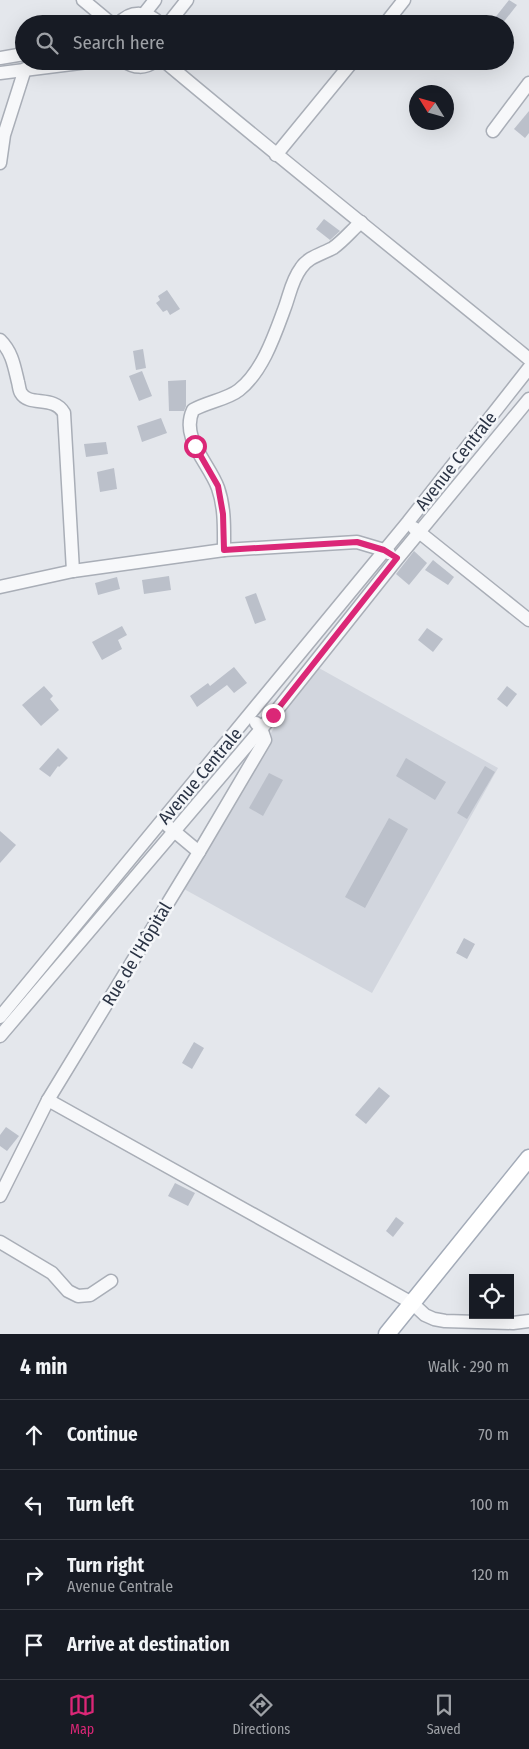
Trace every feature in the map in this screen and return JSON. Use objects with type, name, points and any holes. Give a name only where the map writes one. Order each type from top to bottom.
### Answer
[{"type":"main road","points":[[387,1334],[529,1158]]},
{"type":"street","points":[[84,0],[102,15]]},
{"type":"street","points":[[131,15],[144,14],[155,0]]},
{"type":"street","points":[[175,15],[187,0]]},
{"type":"street","points":[[392,15],[404,0]]},
{"type":"street","points":[[0,58],[15,56]]},
{"type":"street","points":[[0,73],[19,70]]},
{"type":"street","points":[[0,163],[4,135],[25,70]]},
{"type":"street","points":[[175,70],[276,155],[529,359]]},
{"type":"street","points":[[276,155],[346,70]]},
{"type":"street","points":[[493,132],[529,83]]},
{"type":"street","points":[[224,550],[222,501],[218,486],[195,446],[190,432],[189,418],[194,410],[237,392],[247,383],[266,351],[286,305],[295,276],[302,265],[315,256],[333,248],[361,222]]},
{"type":"street","points":[[0,340],[12,355],[20,393],[26,398],[56,404],[61,407],[64,413],[73,571]]},
{"type":"street","name":"Avenue Centrale","points":[[0,1036],[5,1011],[408,522],[529,368]]},
{"type":"street","name":"Avenue Centrale","points":[[5,1011],[175,830],[261,728],[397,558],[529,399]]},
{"type":"street","points":[[408,522],[529,620]]},
{"type":"street","points":[[0,587],[73,571],[224,550],[357,542],[384,550],[397,558]]},
{"type":"street","points":[[248,717],[261,728]]},
{"type":"street","name":"Rue de l'Hôpital","points":[[0,1196],[48,1100],[265,740],[261,728]]},
{"type":"street","points":[[162,822],[175,830],[199,852]]},
{"type":"street","points":[[48,1100],[412,1303],[434,1320],[513,1328],[529,1320]]},
{"type":"street","points":[[0,1242],[52,1273],[68,1291],[78,1296],[90,1295],[111,1281]]},
{"type":"shaded area","points":[[310,663],[498,768],[372,993],[184,889]]},
{"type":"building","points":[[509,0],[517,5],[509,15],[497,15]]},
{"type":"building","points":[[529,111],[529,133],[525,138],[514,129]]},
{"type":"building","points":[[324,219],[340,231],[330,240],[316,229]]},
{"type":"building","points":[[167,290],[180,309],[170,315],[167,310],[163,312],[156,303],[160,300],[158,296]]},
{"type":"building","points":[[143,349],[146,368],[136,370],[133,351]]},
{"type":"building","points":[[142,371],[152,396],[139,401],[129,376]]},
{"type":"building","points":[[186,380],[186,406],[184,411],[169,411],[168,381]]},
{"type":"building","points":[[161,418],[167,433],[142,442],[137,426]]},
{"type":"building","points":[[106,442],[108,454],[86,457],[84,444]]},
{"type":"building","points":[[114,468],[117,489],[100,492],[97,472]]},
{"type":"building","points":[[414,551],[427,563],[409,585],[396,574]]},
{"type":"building","points":[[433,560],[454,577],[448,585],[425,570]]},
{"type":"building","points":[[169,576],[171,590],[144,594],[142,580]]},
{"type":"building","points":[[117,577],[120,589],[98,595],[95,583]]},
{"type":"building","points":[[256,593],[266,620],[255,624],[245,597]]},
{"type":"building","points":[[122,626],[127,635],[118,640],[122,649],[102,660],[92,642]]},
{"type":"building","points":[[427,628],[443,639],[433,652],[418,640]]},
{"type":"building","points":[[234,667],[247,683],[234,693],[227,685],[197,707],[190,696],[208,683],[210,686]]},
{"type":"building","points":[[44,686],[53,696],[50,699],[59,710],[41,726],[22,705]]},
{"type":"building","points":[[507,686],[517,694],[507,707],[497,699]]},
{"type":"building","points":[[58,748],[68,758],[58,766],[50,777],[39,769]]},
{"type":"building","points":[[406,758],[446,782],[435,800],[396,776]]},
{"type":"building","points":[[485,766],[495,772],[467,819],[457,813]]},
{"type":"building","points":[[269,773],[283,780],[263,816],[249,808]]},
{"type":"building","points":[[389,818],[408,829],[365,908],[345,897]]},
{"type":"building","points":[[0,831],[16,845],[0,863]]},
{"type":"building","points":[[464,938],[475,944],[467,959],[456,953]]},
{"type":"building","points":[[194,1042],[204,1048],[192,1069],[182,1063]]},
{"type":"building","points":[[379,1087],[390,1096],[366,1124],[355,1115]]},
{"type":"building","points":[[6,1127],[19,1136],[7,1151],[0,1146],[0,1135]]},
{"type":"building","points":[[175,1183],[195,1193],[188,1206],[168,1196]]},
{"type":"building","points":[[396,1217],[404,1223],[393,1237],[386,1231]]},
{"type":"route","points":[[195,446],[218,486],[222,501],[224,550],[357,542],[384,550],[397,558],[273,715]]}]
